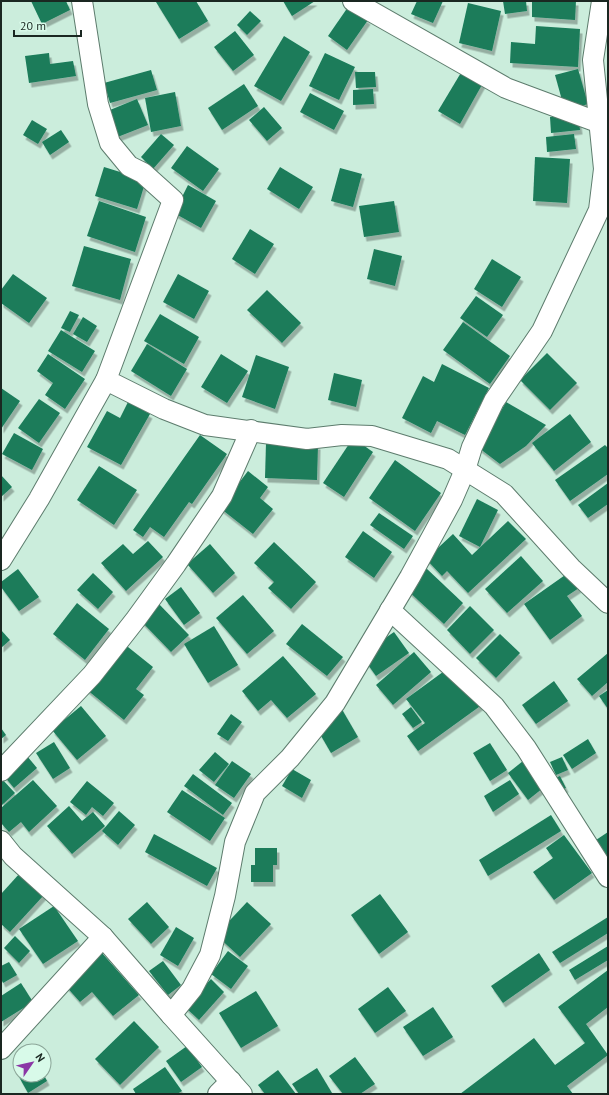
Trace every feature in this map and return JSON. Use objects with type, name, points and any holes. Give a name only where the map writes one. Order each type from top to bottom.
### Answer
[{"type":"street","points":[[1,560],[47,486],[106,380],[173,200],[143,173],[129,166],[110,143],[98,104],[82,1]]},
{"type":"street","points":[[353,1],[506,88],[600,123]]},
{"type":"street","points":[[171,1015],[192,989],[210,954],[225,896],[235,842],[255,793],[290,758],[335,703],[390,610],[452,500],[465,470],[472,447],[494,401],[542,331],[599,210],[604,169],[593,60],[602,1]]},
{"type":"street","points":[[106,380],[164,409],[205,425],[251,430],[307,439],[342,435],[372,436],[448,459],[504,494],[571,568],[608,603]]},
{"type":"street","points":[[1,771],[92,675],[136,619],[176,564],[222,496],[251,430]]},
{"type":"street","points":[[390,610],[494,706],[526,748],[608,877]]},
{"type":"street","points":[[1,841],[13,856],[103,937],[171,1015],[230,1090]]},
{"type":"street","points":[[1,1049],[103,937]]},
{"type":"building","points":[[31,1],[66,1],[70,10],[42,24]]},
{"type":"building","points":[[196,1],[208,21],[179,39],[156,2]]},
{"type":"building","points":[[283,1],[315,1],[292,16]]},
{"type":"building","points":[[417,1],[443,1],[433,23],[411,14]]},
{"type":"building","points":[[503,1],[526,1],[527,11],[505,14]]},
{"type":"building","points":[[532,1],[576,1],[575,20],[532,17]]},
{"type":"building","points":[[468,3],[501,11],[492,51],[459,43]]},
{"type":"building","points":[[348,7],[368,20],[347,50],[328,36]]},
{"type":"building","points":[[250,11],[261,21],[247,35],[237,25]]},
{"type":"building","points":[[536,26],[580,29],[578,67],[510,63],[511,42],[535,44]]},
{"type":"building","points":[[235,31],[254,55],[233,71],[214,47]]},
{"type":"building","points":[[284,36],[310,52],[281,101],[254,86]]},
{"type":"building","points":[[49,53],[50,64],[73,61],[76,76],[29,83],[25,56]]},
{"type":"building","points":[[325,53],[355,67],[339,100],[309,86]]},
{"type":"building","points":[[578,69],[588,104],[565,111],[555,75]]},
{"type":"building","points":[[151,70],[157,90],[110,103],[104,83]]},
{"type":"building","points":[[462,71],[483,83],[460,124],[438,111]]},
{"type":"building","points":[[355,72],[375,72],[376,87],[356,88]]},
{"type":"building","points":[[244,84],[258,106],[222,130],[208,108]]},
{"type":"building","points":[[373,89],[374,104],[353,105],[353,90]]},
{"type":"building","points":[[175,92],[181,126],[151,132],[145,98]]},
{"type":"building","points":[[310,93],[344,111],[334,130],[300,112]]},
{"type":"building","points":[[137,99],[148,125],[115,138],[105,112]]},
{"type":"building","points":[[264,107],[282,128],[267,141],[249,120]]},
{"type":"building","points":[[578,114],[580,130],[551,133],[550,117]]},
{"type":"building","points":[[32,120],[47,129],[38,144],[23,135]]},
{"type":"building","points":[[61,130],[69,142],[50,155],[42,142]]},
{"type":"building","points":[[161,134],[174,145],[153,169],[141,157]]},
{"type":"building","points":[[574,134],[576,149],[547,152],[546,137]]},
{"type":"building","points":[[187,146],[219,169],[203,191],[171,168]]},
{"type":"building","points":[[535,157],[570,159],[567,203],[533,201]]},
{"type":"building","points":[[104,167],[146,180],[137,209],[95,196]]},
{"type":"building","points":[[280,167],[313,187],[299,209],[267,189]]},
{"type":"building","points":[[340,168],[362,174],[353,207],[331,201]]},
{"type":"building","points":[[188,185],[216,201],[201,228],[174,213]]},
{"type":"building","points":[[99,201],[146,217],[135,252],[87,236]]},
{"type":"building","points":[[394,201],[399,232],[364,237],[359,206]]},
{"type":"building","points":[[250,229],[274,244],[255,274],[232,259]]},
{"type":"building","points":[[84,246],[131,259],[120,300],[72,286]]},
{"type":"building","points":[[374,249],[402,256],[395,286],[367,279]]},
{"type":"building","points":[[492,259],[521,277],[502,307],[474,289]]},
{"type":"building","points":[[13,274],[47,298],[29,323],[1,303],[1,290]]},
{"type":"building","points":[[178,274],[209,291],[194,319],[163,302]]},
{"type":"building","points":[[267,290],[301,323],[282,343],[247,310]]},
{"type":"building","points":[[476,296],[503,315],[487,337],[460,318]]},
{"type":"building","points":[[70,311],[79,315],[70,332],[61,328]]},
{"type":"building","points":[[160,314],[199,337],[184,364],[144,341]]},
{"type":"building","points":[[83,317],[97,326],[87,342],[73,334]]},
{"type":"building","points":[[463,322],[510,356],[490,384],[443,350]]},
{"type":"building","points":[[61,330],[95,351],[82,372],[48,351]]},
{"type":"building","points":[[147,344],[187,369],[171,396],[131,371]]},
{"type":"building","points":[[547,353],[577,383],[550,410],[520,380]]},
{"type":"building","points":[[48,354],[85,379],[65,409],[45,395],[53,383],[37,371]]},
{"type":"building","points":[[221,354],[248,371],[227,403],[201,387]]},
{"type":"building","points":[[256,355],[289,367],[275,409],[242,397]]},
{"type":"building","points":[[442,364],[489,388],[465,435],[437,421],[431,433],[402,418],[423,376],[434,382]]},
{"type":"building","points":[[334,373],[362,380],[356,407],[328,400]]},
{"type":"building","points":[[1,388],[20,401],[1,429]]},
{"type":"building","points":[[39,399],[60,413],[39,443],[18,428]]},
{"type":"building","points":[[128,402],[150,414],[121,465],[87,447],[107,411],[120,418]]},
{"type":"building","points":[[506,402],[546,425],[526,446],[500,464],[479,448]]},
{"type":"building","points":[[570,414],[591,442],[554,471],[532,443]]},
{"type":"building","points":[[14,433],[43,449],[32,470],[2,454]]},
{"type":"building","points":[[200,435],[227,454],[192,504],[189,502],[164,537],[150,527],[143,537],[133,530]]},
{"type":"building","points":[[353,438],[373,452],[344,497],[323,483]]},
{"type":"building","points":[[266,443],[318,445],[317,480],[265,478]]},
{"type":"building","points":[[605,445],[608,448],[608,474],[570,501],[555,480]]},
{"type":"building","points":[[395,460],[441,493],[415,531],[369,498]]},
{"type":"building","points":[[99,466],[137,490],[114,525],[77,500]]},
{"type":"building","points":[[248,471],[268,487],[260,498],[273,509],[253,534],[220,508]]},
{"type":"building","points":[[1,475],[12,487],[1,497]]},
{"type":"building","points":[[608,483],[608,504],[588,518],[578,505]]},
{"type":"building","points":[[477,499],[498,510],[480,547],[459,536]]},
{"type":"building","points":[[379,513],[413,536],[404,549],[370,525]]},
{"type":"building","points":[[508,521],[526,539],[468,593],[447,571],[442,576],[426,559],[453,534],[472,555]]},
{"type":"building","points":[[363,531],[392,552],[374,578],[345,557]]},
{"type":"building","points":[[148,541],[163,557],[126,591],[101,563],[123,544],[133,554]]},
{"type":"building","points":[[274,542],[316,582],[291,609],[268,588],[274,582],[254,563]]},
{"type":"building","points":[[210,544],[235,573],[213,593],[187,564]]},
{"type":"building","points":[[521,556],[543,581],[507,613],[485,589]]},
{"type":"building","points":[[426,568],[463,603],[444,624],[406,589]]},
{"type":"building","points":[[18,569],[39,597],[19,611],[1,587],[1,582]]},
{"type":"building","points":[[93,573],[113,592],[98,609],[77,590]]},
{"type":"building","points":[[568,573],[579,588],[567,596],[582,616],[550,640],[524,604]]},
{"type":"building","points":[[181,587],[200,613],[184,625],[165,599]]},
{"type":"building","points":[[243,595],[274,631],[247,654],[216,618]]},
{"type":"building","points":[[157,602],[189,635],[171,652],[139,619]]},
{"type":"building","points":[[77,603],[109,629],[85,660],[53,634]]},
{"type":"building","points":[[470,606],[494,630],[470,654],[447,630]]},
{"type":"building","points":[[302,624],[343,657],[327,676],[286,644]]},
{"type":"building","points":[[214,626],[238,665],[208,683],[184,644]]},
{"type":"building","points":[[1,630],[10,640],[1,648]]},
{"type":"building","points":[[394,632],[409,653],[376,676],[361,655]]},
{"type":"building","points":[[500,634],[520,653],[496,678],[476,658]]},
{"type":"building","points":[[123,643],[153,667],[136,689],[144,695],[124,720],[86,689]]},
{"type":"building","points":[[414,652],[431,672],[393,705],[376,685]]},
{"type":"building","points":[[608,653],[608,682],[592,696],[577,679]]},
{"type":"building","points":[[283,656],[316,694],[287,718],[271,700],[258,711],[242,691]]},
{"type":"building","points":[[447,669],[483,704],[418,751],[407,736],[425,723],[406,699]]},
{"type":"building","points":[[554,681],[568,701],[536,724],[522,705]]},
{"type":"building","points":[[608,690],[608,709],[599,696]]},
{"type":"building","points":[[81,706],[106,736],[77,760],[52,730]]},
{"type":"building","points":[[340,706],[358,737],[331,753],[313,722]]},
{"type":"building","points":[[411,707],[422,722],[413,728],[402,714]]},
{"type":"building","points":[[231,714],[242,722],[228,741],[217,734]]},
{"type":"building","points":[[1,728],[6,735],[1,739]]},
{"type":"building","points":[[588,739],[596,753],[572,769],[563,755]]},
{"type":"building","points":[[54,742],[70,768],[53,779],[36,753]]},
{"type":"building","points":[[490,743],[507,770],[490,781],[473,753]]},
{"type":"building","points":[[215,752],[229,764],[214,782],[199,770]]},
{"type":"building","points":[[27,756],[37,768],[14,788],[4,776]]},
{"type":"building","points":[[562,757],[568,770],[556,775],[550,762]]},
{"type":"building","points":[[232,761],[251,774],[234,798],[215,785]]},
{"type":"building","points":[[523,761],[543,788],[528,800],[508,773]]},
{"type":"building","points":[[292,769],[311,780],[302,798],[282,786]]},
{"type":"building","points":[[193,774],[232,803],[223,815],[184,786]]},
{"type":"building","points":[[560,776],[566,788],[556,793],[551,780]]},
{"type":"building","points":[[1,778],[15,793],[1,806]]},
{"type":"building","points":[[33,780],[57,806],[29,832],[21,822],[9,832],[1,823],[1,808]]},
{"type":"building","points":[[510,780],[519,794],[493,812],[484,796]]},
{"type":"building","points":[[87,781],[114,803],[103,816],[92,807],[86,815],[70,802]]},
{"type":"building","points":[[182,790],[225,818],[210,841],[167,812]]},
{"type":"building","points":[[69,806],[82,821],[93,812],[105,826],[72,854],[47,826]]},
{"type":"building","points":[[119,811],[135,825],[118,845],[102,831]]},
{"type":"building","points":[[551,815],[561,831],[488,876],[479,860]]},
{"type":"building","points":[[608,832],[608,859],[596,840]]},
{"type":"building","points":[[154,834],[217,868],[207,886],[145,852]]},
{"type":"building","points":[[564,835],[592,873],[554,900],[533,872],[553,858],[546,848]]},
{"type":"building","points":[[255,848],[277,848],[277,865],[273,865],[273,882],[251,882],[251,865],[255,865]]},
{"type":"building","points":[[20,873],[44,895],[10,932],[1,924],[1,894]]},
{"type":"building","points":[[380,894],[408,932],[379,954],[351,915]]},
{"type":"building","points":[[147,902],[169,927],[151,944],[128,919]]},
{"type":"building","points":[[247,902],[271,924],[240,957],[216,935]]},
{"type":"building","points":[[54,906],[78,941],[43,964],[19,929]]},
{"type":"building","points":[[608,917],[608,933],[560,963],[552,952]]},
{"type":"building","points":[[176,927],[194,938],[178,966],[160,955]]},
{"type":"building","points":[[15,936],[30,951],[19,963],[4,948]]},
{"type":"building","points":[[608,946],[608,960],[575,980],[569,970]]},
{"type":"building","points":[[228,951],[248,966],[231,989],[211,974]]},
{"type":"building","points":[[102,953],[139,995],[113,1016],[92,992],[80,1002],[64,984]]},
{"type":"building","points":[[539,953],[550,970],[503,1003],[491,986]]},
{"type":"building","points":[[163,961],[181,985],[168,995],[149,971]]},
{"type":"building","points":[[9,962],[17,975],[3,983],[1,979],[1,966]]},
{"type":"building","points":[[608,970],[608,1007],[586,1024],[608,1055],[567,1086],[573,1094],[460,1094],[534,1038],[555,1065],[585,1043],[558,1007]]},
{"type":"building","points":[[211,979],[224,992],[199,1020],[185,1007]]},
{"type":"building","points":[[21,983],[33,1002],[1,1022],[1,996]]},
{"type":"building","points":[[388,987],[406,1011],[375,1033],[358,1009]]},
{"type":"building","points":[[256,991],[278,1026],[241,1048],[219,1013]]},
{"type":"building","points":[[433,1007],[453,1037],[423,1056],[403,1027]]},
{"type":"building","points":[[134,1021],[159,1047],[120,1085],[95,1059]]},
{"type":"building","points":[[187,1046],[202,1067],[181,1082],[166,1061]]},
{"type":"building","points":[[355,1057],[375,1084],[360,1094],[343,1094],[329,1076]]},
{"type":"building","points":[[165,1067],[182,1091],[177,1094],[136,1094],[133,1089]]},
{"type":"building","points":[[317,1068],[332,1093],[299,1094],[292,1084]]},
{"type":"building","points":[[278,1070],[296,1094],[265,1094],[258,1085]]},
{"type":"building","points":[[22,1083],[44,1083],[28,1093]]}]
